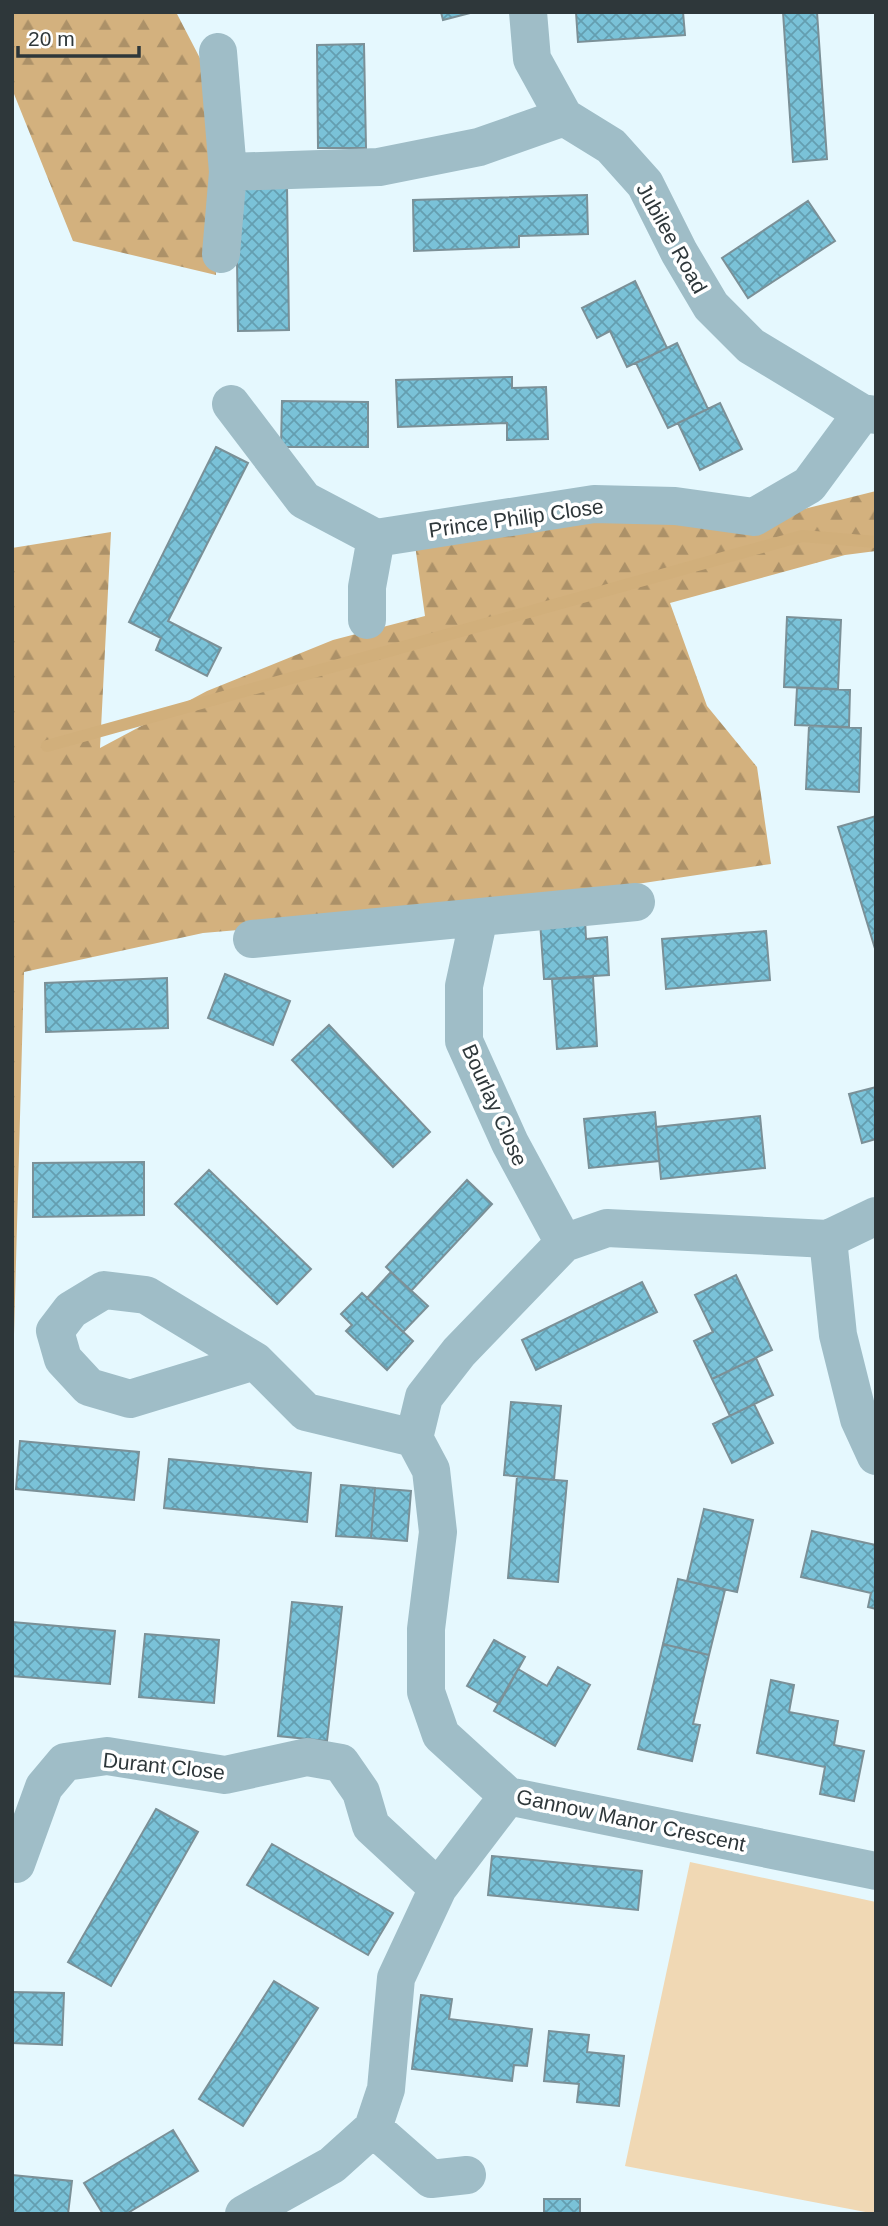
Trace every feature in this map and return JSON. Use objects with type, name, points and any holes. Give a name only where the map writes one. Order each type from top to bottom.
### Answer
[{"type":"street","points":[[228,172],[379,167],[479,147],[564,117],[533,59],[528,12]]},
{"type":"street","points":[[218,52],[228,172],[221,254]]},
{"type":"street","name":"Jubilee Road","points":[[564,117],[611,146],[645,184],[710,306],[751,346],[869,414]]},
{"type":"street","points":[[231,404],[303,500],[376,538],[367,587],[367,620]]},
{"type":"street","name":"Prince Philip Close","points":[[376,538],[594,505],[675,506],[754,517],[809,485],[869,414]]},
{"type":"street","points":[[252,939],[636,902]]},
{"type":"street","name":"Bourlay Close","points":[[479,917],[464,986],[464,1041],[510,1143],[564,1243]]},
{"type":"street","points":[[255,1361],[306,1412],[414,1438],[424,1397],[459,1352],[564,1243],[607,1228],[828,1239],[876,1216]]},
{"type":"street","points":[[828,1239],[838,1335],[859,1419],[876,1456]]},
{"type":"street","name":"Gannow Manor Crescent","points":[[414,1438],[431,1470],[438,1532],[426,1629],[426,1692],[442,1735],[508,1796],[876,1871]]},
{"type":"street","name":"Durant Close","points":[[16,1864],[44,1787],[65,1762],[107,1756],[225,1775],[307,1757],[341,1763],[361,1792],[371,1826],[438,1888]]},
{"type":"street","points":[[244,2214],[332,2165],[373,2128],[386,2089],[396,1978],[438,1888],[508,1796]]},
{"type":"street","points":[[373,2128],[431,2179],[467,2175]]},
{"type":"shaded area","points":[[690,1862],[876,1902],[876,2214],[625,2166]]},
{"type":"green space","points":[[12,12],[176,12],[204,66],[216,275],[73,241],[12,89]]},
{"type":"green space","points":[[876,491],[876,551],[845,555],[670,603],[707,706],[757,767],[771,864],[442,913],[203,933],[24,972],[12,1407],[12,548],[111,532],[100,748],[207,691],[333,640],[425,616],[415,545],[600,521],[752,522]]},
{"type":"building","points":[[441,12],[474,12],[443,20]]},
{"type":"building","points":[[576,12],[683,12],[685,35],[578,42]]},
{"type":"building","points":[[783,12],[817,12],[827,159],[793,162]]},
{"type":"building","points":[[364,44],[366,148],[318,148],[317,45]]},
{"type":"building","points":[[287,186],[289,330],[238,331],[236,187]]},
{"type":"building","points":[[587,195],[588,234],[519,236],[519,247],[414,251],[413,200]]},
{"type":"building","points":[[808,201],[835,241],[748,298],[722,258]]},
{"type":"building","points":[[635,281],[667,348],[627,367],[610,331],[597,338],[582,308]]},
{"type":"building","points":[[677,343],[708,409],[668,428],[636,363]]},
{"type":"building","points":[[512,377],[512,388],[546,387],[548,439],[507,440],[507,423],[398,427],[396,380]]},
{"type":"building","points":[[282,401],[368,402],[368,447],[281,447]]},
{"type":"building","points":[[720,403],[742,449],[700,470],[678,423]]},
{"type":"building","points":[[216,447],[248,463],[168,621],[221,648],[207,676],[156,650],[161,638],[129,622]]},
{"type":"building","points":[[787,617],[841,620],[838,689],[784,687]]},
{"type":"building","points":[[797,688],[850,690],[849,727],[795,725]]},
{"type":"building","points":[[809,726],[861,728],[859,792],[806,789]]},
{"type":"building","points":[[876,816],[876,952],[838,827]]},
{"type":"building","points":[[585,919],[586,939],[607,937],[609,975],[544,979],[540,921]]},
{"type":"building","points":[[766,931],[770,980],[666,989],[662,939]]},
{"type":"building","points":[[225,974],[290,1001],[273,1045],[208,1018]]},
{"type":"building","points":[[593,977],[597,1046],[557,1049],[552,979]]},
{"type":"building","points":[[167,978],[168,1028],[46,1032],[45,983]]},
{"type":"building","points":[[329,1025],[430,1132],[393,1167],[292,1060]]},
{"type":"building","points":[[876,1087],[876,1139],[862,1143],[849,1094]]},
{"type":"building","points":[[655,1112],[659,1161],[589,1168],[584,1119]]},
{"type":"building","points":[[760,1116],[765,1168],[661,1179],[656,1127]]},
{"type":"building","points":[[144,1162],[144,1215],[33,1217],[33,1163]]},
{"type":"building","points":[[209,1170],[311,1269],[277,1304],[175,1204]]},
{"type":"building","points":[[467,1180],[492,1204],[411,1291],[386,1267]]},
{"type":"building","points":[[391,1272],[428,1306],[403,1332],[367,1298]]},
{"type":"building","points":[[736,1275],[772,1350],[712,1379],[694,1341],[713,1332],[695,1295]]},
{"type":"building","points":[[642,1282],[657,1312],[536,1370],[522,1340]]},
{"type":"building","points":[[362,1293],[413,1341],[387,1370],[346,1331],[352,1325],[341,1314]]},
{"type":"building","points":[[756,1358],[773,1395],[730,1416],[712,1379]]},
{"type":"building","points":[[511,1402],[561,1406],[554,1480],[504,1475]]},
{"type":"building","points":[[754,1404],[773,1443],[732,1463],[713,1424]]},
{"type":"building","points":[[20,1441],[139,1452],[134,1500],[16,1489]]},
{"type":"building","points":[[169,1459],[311,1473],[307,1522],[164,1508]]},
{"type":"building","points":[[517,1477],[567,1481],[558,1582],[508,1578]]},
{"type":"building","points":[[341,1485],[375,1488],[371,1538],[336,1536]]},
{"type":"building","points":[[375,1488],[411,1491],[407,1541],[371,1538]]},
{"type":"building","points":[[704,1509],[753,1520],[737,1592],[687,1581]]},
{"type":"building","points":[[812,1531],[876,1545],[876,1609],[868,1607],[871,1593],[801,1577]]},
{"type":"building","points":[[678,1579],[725,1590],[709,1655],[663,1644]]},
{"type":"building","points":[[292,1602],[342,1607],[327,1741],[278,1736]]},
{"type":"building","points":[[12,1622],[115,1631],[110,1684],[12,1676]]},
{"type":"building","points":[[145,1634],[219,1640],[214,1703],[139,1697]]},
{"type":"building","points":[[494,1640],[525,1657],[499,1704],[467,1686]]},
{"type":"building","points":[[663,1644],[709,1655],[693,1724],[700,1725],[692,1761],[638,1749]]},
{"type":"building","points":[[558,1667],[590,1685],[555,1746],[494,1711],[518,1669],[547,1686]]},
{"type":"building","points":[[771,1680],[794,1685],[789,1712],[838,1721],[834,1745],[864,1751],[854,1801],[820,1794],[825,1767],[757,1753]]},
{"type":"building","points":[[156,1809],[198,1832],[111,1986],[68,1962]]},
{"type":"building","points":[[272,1844],[393,1913],[368,1955],[247,1885]]},
{"type":"building","points":[[492,1856],[642,1871],[638,1910],[488,1895]]},
{"type":"building","points":[[274,1981],[318,2008],[243,2126],[199,2099]]},
{"type":"building","points":[[12,1992],[64,1993],[62,2045],[12,2043]]},
{"type":"building","points":[[421,1995],[452,1999],[449,2019],[532,2029],[527,2066],[514,2065],[512,2081],[412,2069]]},
{"type":"building","points":[[549,2031],[589,2035],[587,2052],[624,2056],[619,2106],[577,2102],[579,2084],[544,2081]]},
{"type":"building","points":[[173,2130],[198,2171],[126,2214],[103,2214],[84,2183]]},
{"type":"building","points":[[12,2175],[72,2181],[68,2214],[12,2214]]},
{"type":"building","points":[[544,2199],[580,2199],[580,2214],[544,2214]]},
{"type":"waterway","points":[[47,746],[802,536],[876,542]]}]
